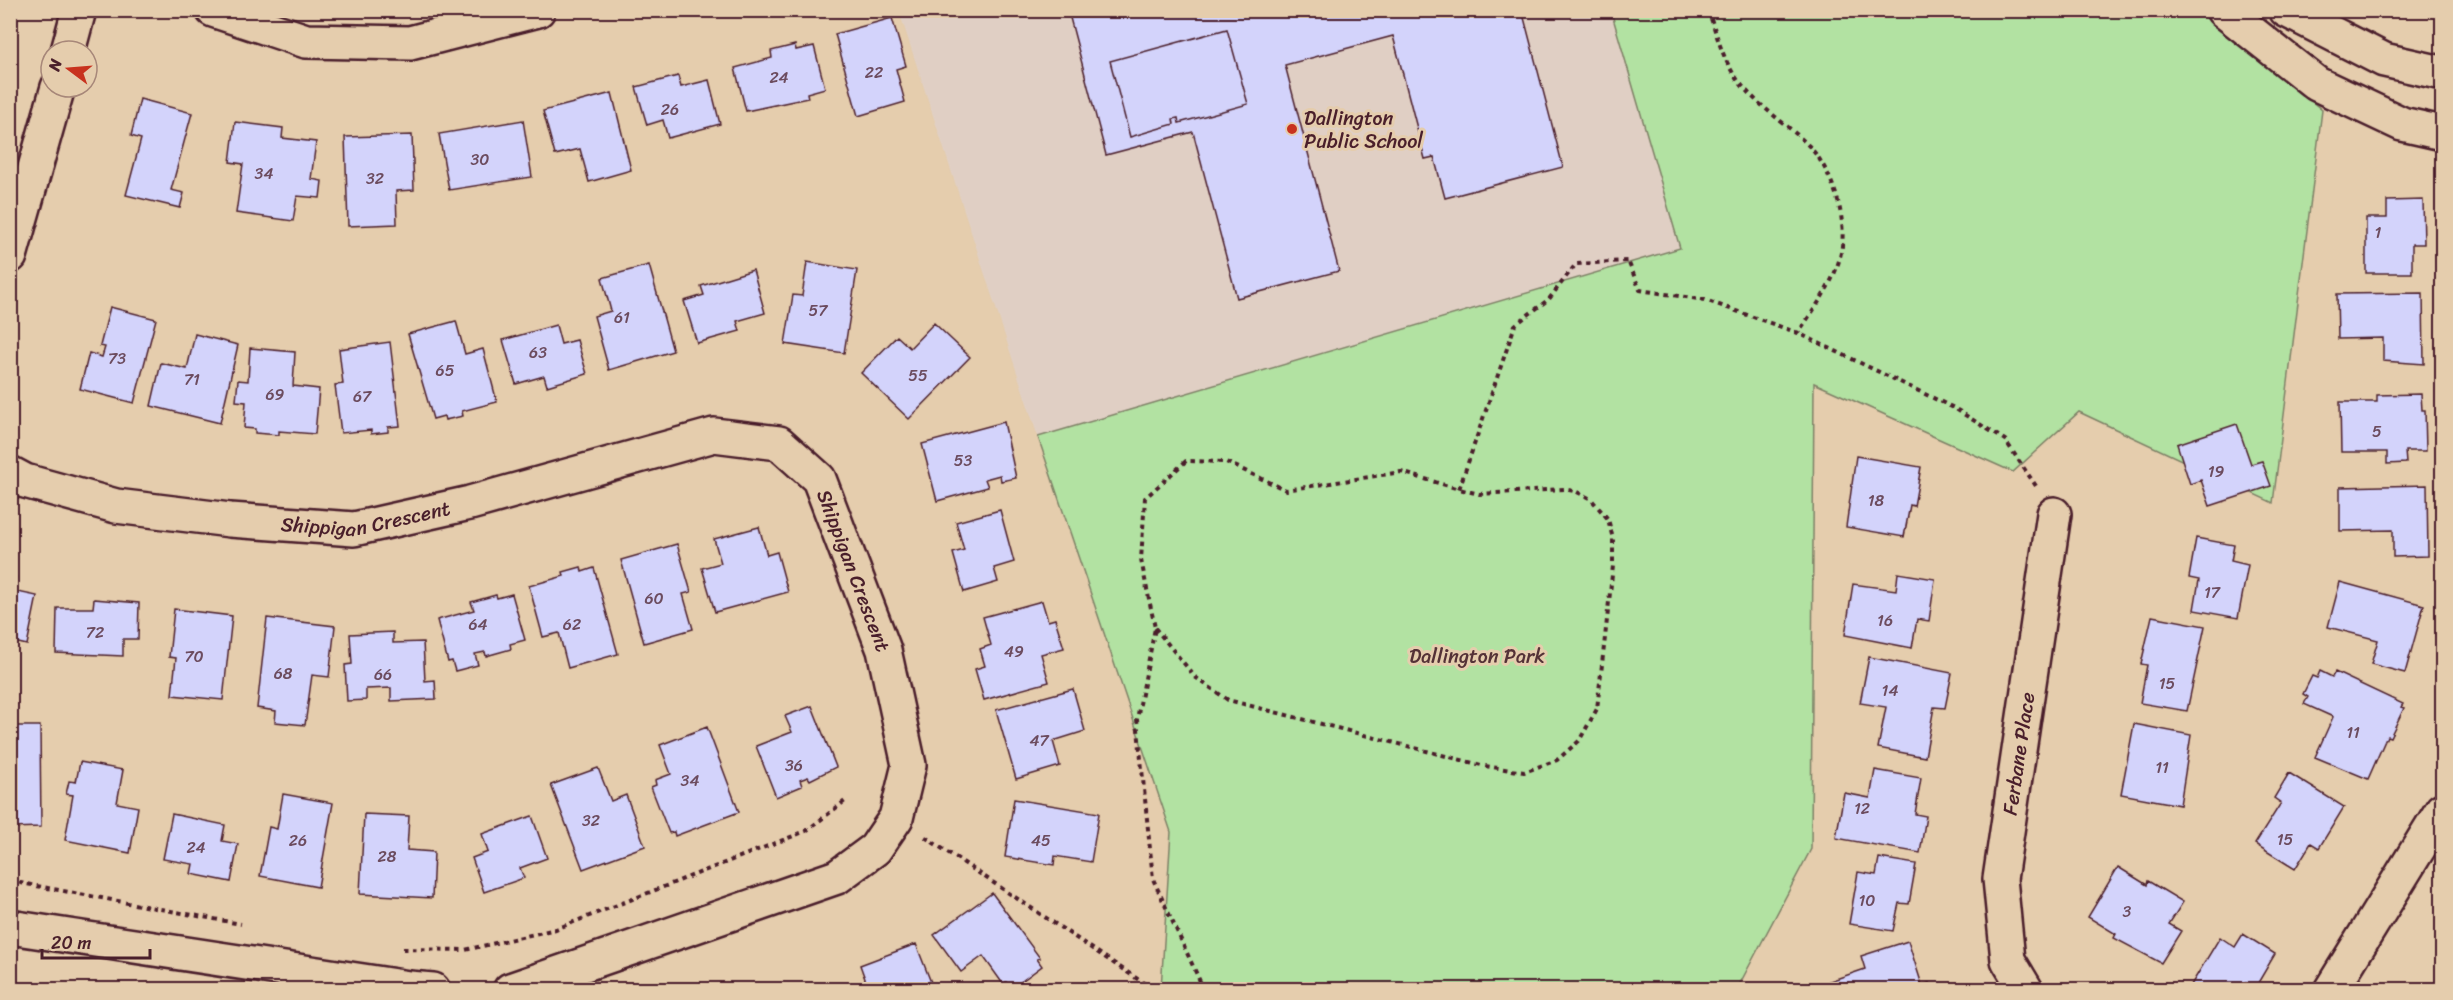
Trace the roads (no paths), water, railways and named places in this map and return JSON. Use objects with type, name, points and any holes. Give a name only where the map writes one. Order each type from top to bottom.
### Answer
[{"type":"street","points":[[71,39],[79,10]]},
{"type":"street","points":[[213,10],[306,40],[410,43],[538,10]]},
{"type":"street","points":[[2223,10],[2317,84],[2402,124],[2442,133]]},
{"type":"street","points":[[2286,10],[2384,60],[2442,74]]},
{"type":"street","points":[[10,256],[55,99]]},
{"type":"street","name":"Shippigan Crescent","points":[[10,473],[25,481],[116,506],[231,520],[354,529],[470,503],[714,435],[779,443],[819,479],[884,650],[909,765],[896,818],[875,849],[837,877],[510,990]]},
{"type":"street","name":"Ferbane Place","points":[[2026,990],[2008,960],[2000,879],[2054,514]]},
{"type":"street","points":[[2331,990],[2442,810]]},
{"type":"street","points":[[10,927],[433,990]]},
{"type":"place","name":"Dallington Public School","points":[[1292,129]]},
{"type":"park label","name":"Dallington Park","points":[[1477,656]]}]
